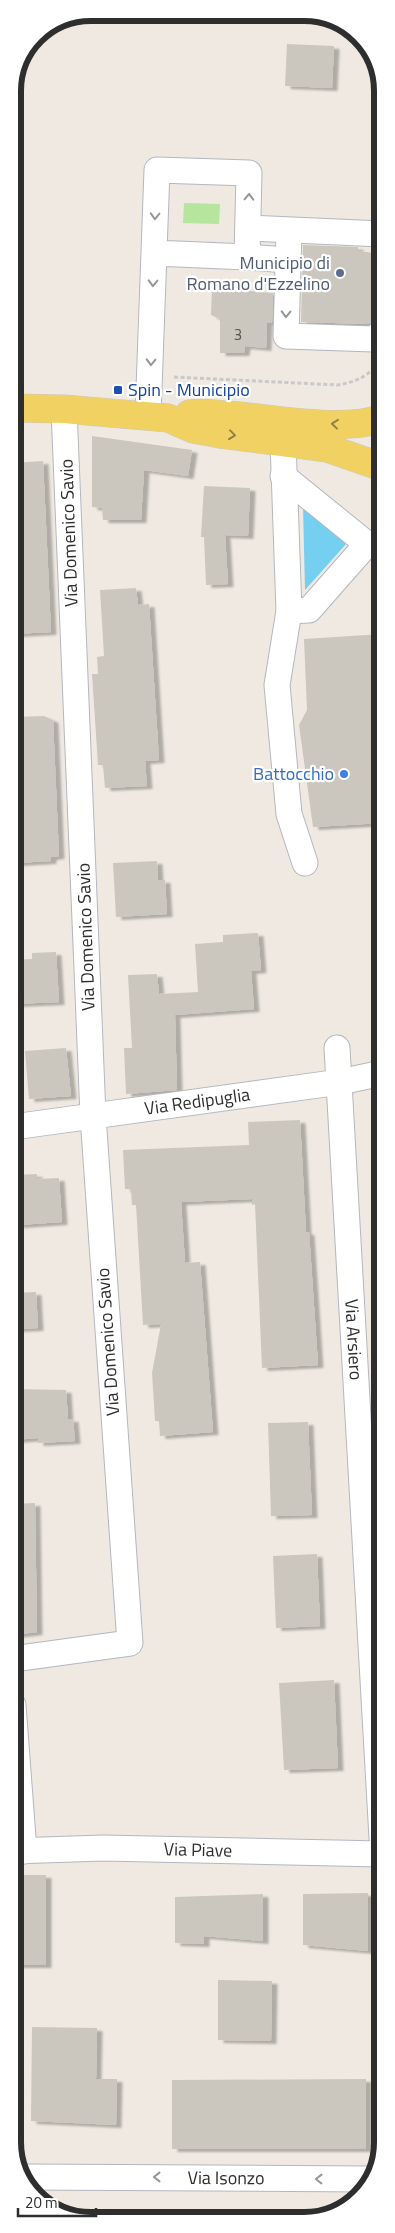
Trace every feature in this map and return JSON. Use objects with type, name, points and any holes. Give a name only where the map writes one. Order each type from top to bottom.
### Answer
[{"type":"main road","points":[[21,408],[64,409],[158,417],[196,413],[347,426],[368,424],[374,421]]},
{"type":"main road","points":[[158,417],[194,428],[326,448],[374,464]]},
{"type":"street","points":[[158,417],[150,376],[157,170],[249,174],[247,257]]},
{"type":"street","points":[[248,228],[374,234]]},
{"type":"street","points":[[289,231],[286,336],[374,338]]},
{"type":"street","points":[[154,253],[287,260]]},
{"type":"street","name":"Via Domenico Savio","points":[[21,1658],[130,1642],[93,1116],[64,409]]},
{"type":"street","points":[[283,442],[289,611],[277,686],[289,814],[305,863]]},
{"type":"street","points":[[283,476],[367,544],[309,610],[289,611]]},
{"type":"street","name":"Via Arsiero","points":[[337,1048],[374,1694]]},
{"type":"street","name":"Via Redipuglia","points":[[21,1126],[340,1082],[374,1075]]},
{"type":"street","name":"Via Piave","points":[[21,1851],[103,1848],[374,1854]]},
{"type":"street","name":"Via Isonzo","points":[[32,2177],[362,2179]]},
{"type":"path","points":[[150,376],[338,385],[355,382],[374,369]]},
{"type":"green space","points":[[184,203],[220,204],[219,224],[183,223]]},
{"type":"water","points":[[303,506],[347,543],[305,590]]},
{"type":"building","points":[[287,44],[334,46],[332,88],[285,86]]},
{"type":"building","name":"Municipio di Romano d'Ezzelino","points":[[303,245],[358,247],[358,251],[374,253],[374,321],[368,324],[301,322]]},
{"type":"building","points":[[212,288],[273,293],[272,323],[267,322],[266,348],[245,346],[244,353],[220,353],[220,319],[211,315]]},
{"type":"building","points":[[92,436],[192,450],[188,476],[144,470],[141,520],[103,520],[102,508],[92,507]]},
{"type":"building","points":[[43,461],[51,632],[21,634],[21,462]]},
{"type":"building","points":[[204,486],[250,488],[248,536],[225,535],[228,584],[206,585],[204,537],[201,537]]},
{"type":"building","points":[[136,588],[138,605],[149,604],[159,760],[145,761],[147,786],[105,788],[103,765],[98,765],[92,674],[98,674],[97,657],[104,656],[100,590]]},
{"type":"building","name":"Battocchio","points":[[374,635],[374,823],[313,827],[299,725],[307,710],[304,639]]},
{"type":"building","points":[[44,716],[53,720],[59,856],[51,857],[51,861],[21,863],[21,717]]},
{"type":"building","points":[[157,861],[158,880],[165,880],[167,914],[116,917],[113,863]]},
{"type":"building","points":[[258,933],[261,970],[251,971],[254,1009],[175,1015],[177,1090],[126,1094],[124,1048],[132,1048],[128,975],[157,974],[159,994],[198,992],[195,944],[223,942],[223,935]]},
{"type":"building","points":[[56,952],[59,1002],[21,1004],[21,960],[32,959],[32,953]]},
{"type":"building","points":[[66,1048],[71,1096],[29,1099],[25,1051]]},
{"type":"building","points":[[300,1120],[306,1232],[309,1232],[318,1365],[262,1368],[255,1204],[252,1205],[252,1199],[181,1202],[185,1263],[200,1262],[213,1432],[160,1436],[159,1421],[155,1421],[152,1373],[161,1324],[143,1325],[136,1205],[132,1205],[131,1189],[125,1189],[123,1150],[249,1145],[248,1122]]},
{"type":"building","points":[[37,1174],[37,1179],[59,1178],[62,1222],[21,1225],[21,1175]]},
{"type":"building","points":[[36,1292],[38,1328],[21,1329],[21,1293]]},
{"type":"building","points":[[21,1389],[66,1390],[68,1419],[73,1419],[75,1441],[38,1443],[38,1438],[21,1439]]},
{"type":"building","points":[[308,1422],[312,1515],[271,1516],[268,1423]]},
{"type":"building","points":[[35,1503],[37,1632],[21,1634],[21,1504]]},
{"type":"building","points":[[317,1554],[320,1626],[276,1628],[273,1556]]},
{"type":"building","points":[[334,1680],[338,1768],[284,1770],[279,1683]]},
{"type":"building","points":[[21,1875],[46,1875],[46,1965],[21,1965]]},
{"type":"building","points":[[368,1893],[368,1951],[303,1945],[303,1894]]},
{"type":"building","points":[[263,1894],[263,1941],[204,1936],[204,1944],[175,1943],[175,1897]]},
{"type":"building","points":[[218,1980],[272,1981],[271,2041],[218,2040]]},
{"type":"building","points":[[32,2027],[97,2028],[96,2079],[117,2079],[116,2125],[31,2121]]},
{"type":"building","points":[[366,2079],[366,2149],[172,2149],[172,2080]]},
{"type":"place","name":"Municipio di Romano d'Ezzelino","points":[[340,273]]},
{"type":"place","name":"Spin - Municipio","points":[[118,390]]},
{"type":"place","name":"Battocchio","points":[[344,774]]}]
